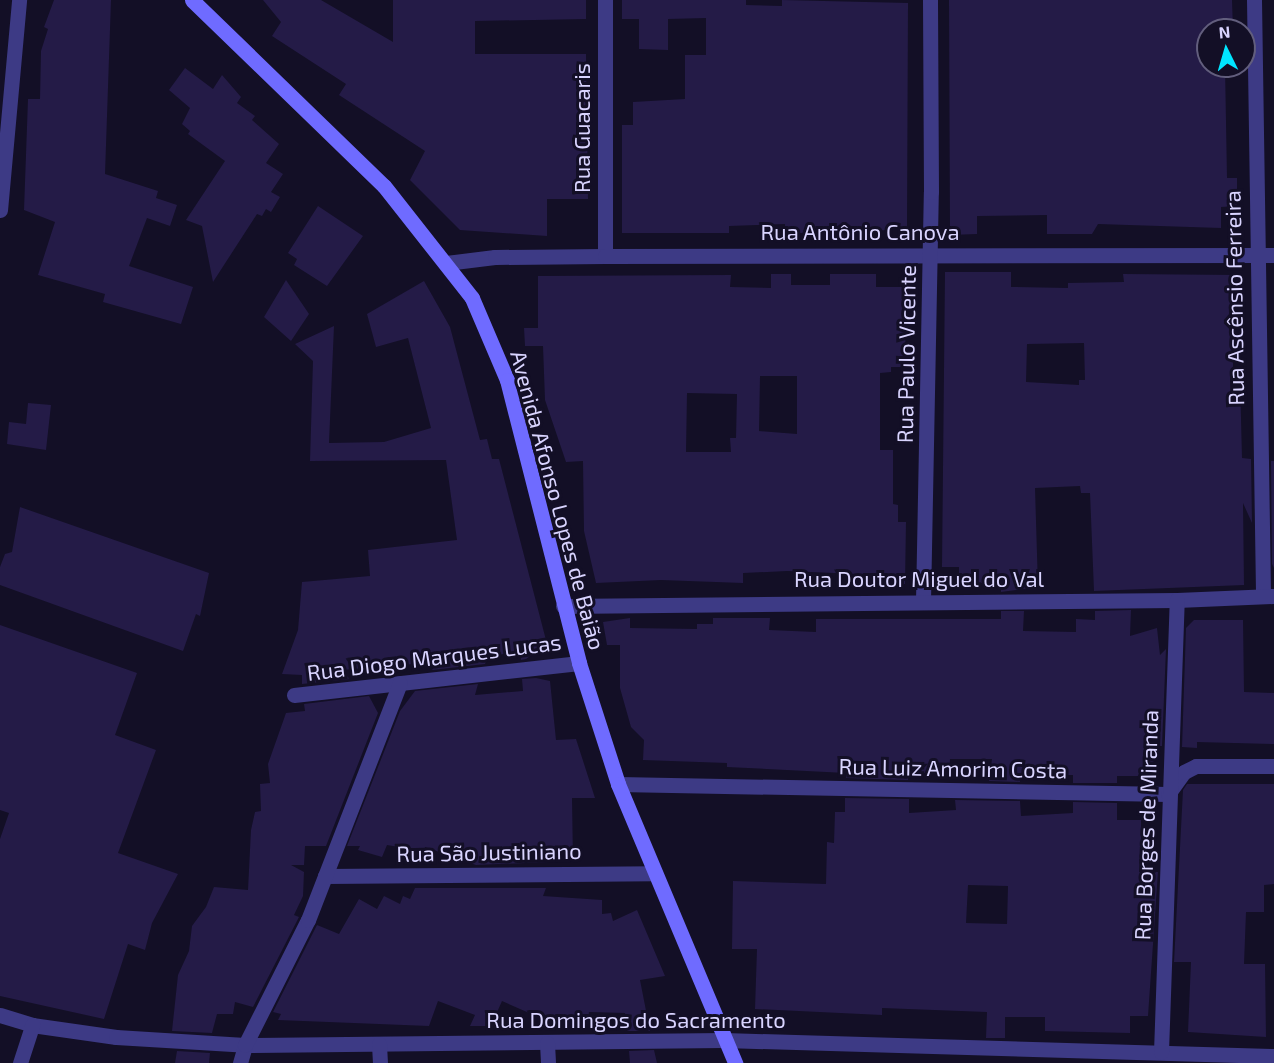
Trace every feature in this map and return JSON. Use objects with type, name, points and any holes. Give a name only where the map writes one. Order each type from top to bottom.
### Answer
[{"type":"street","points":[[0,210],[19,0]]},
{"type":"street","name":"Avenida Afonso Lopes de Baião","points":[[192,0],[384,186],[472,298],[507,380],[563,606],[618,784],[735,1063]]},
{"type":"street","name":"Rua Guacaris","points":[[605,0],[605,256]]},
{"type":"street","name":"Rua Paulo Vicente","points":[[923,601],[930,254],[930,0]]},
{"type":"street","name":"Rua Ascênsio Ferreira","points":[[1254,0],[1255,255],[1269,596]]},
{"type":"street","name":"Rua Antônio Canova","points":[[446,263],[495,257],[930,254],[1274,255]]},
{"type":"street","name":"Rua Doutor Miguel do Val","points":[[563,606],[1177,600],[1269,596]]},
{"type":"street","name":"Rua Borges de Miranda","points":[[1161,1052],[1168,794],[1177,600]]},
{"type":"street","name":"Rua Diogo Marques Lucas","points":[[294,696],[579,663]]},
{"type":"street","points":[[240,1063],[244,1044],[308,920],[400,683]]},
{"type":"street","points":[[1168,794],[1184,772],[1196,766],[1274,766]]},
{"type":"street","name":"Rua Luiz Amorim Costa","points":[[618,784],[1168,794]]},
{"type":"street","name":"Rua São Justiniano","points":[[325,876],[654,873]]},
{"type":"street","name":"Rua Domingos do Sacramento","points":[[0,1015],[32,1025],[116,1037],[244,1044],[724,1040],[1274,1056]]},
{"type":"street","points":[[20,1063],[32,1025]]},
{"type":"street","points":[[547,1043],[548,1063]]},
{"type":"street","points":[[379,1044],[380,1063]]},
{"type":"building","points":[[54,0],[111,0],[105,174],[158,191],[156,198],[177,205],[170,226],[147,218],[129,266],[193,287],[181,324],[103,302],[105,294],[38,275],[55,222],[24,210],[28,99],[40,99],[41,51],[48,29],[44,27]]},
{"type":"building","points":[[263,0],[321,0],[393,42],[393,0],[586,0],[586,19],[475,21],[475,54],[586,54],[588,199],[547,199],[547,236],[460,230],[410,180],[425,151],[339,95],[346,84],[272,36],[281,22]]},
{"type":"building","points":[[622,0],[746,0],[746,5],[782,6],[782,0],[908,3],[907,228],[855,233],[855,229],[807,228],[807,233],[785,233],[785,224],[729,226],[729,233],[622,233],[622,125],[633,125],[633,102],[685,99],[685,55],[706,55],[706,18],[668,19],[668,50],[639,49],[639,19],[622,19]]},
{"type":"building","points":[[949,0],[1232,0],[1233,18],[1196,18],[1196,78],[1225,78],[1227,178],[1237,178],[1237,206],[1221,207],[1221,228],[1098,224],[1092,234],[1047,234],[1047,215],[977,216],[977,234],[950,235]]},
{"type":"building","points":[[185,68],[213,89],[222,75],[241,97],[237,103],[255,116],[252,120],[279,144],[266,163],[283,174],[271,192],[280,197],[271,212],[266,209],[262,216],[257,214],[213,282],[202,226],[186,220],[225,161],[188,134],[190,131],[182,124],[190,108],[169,90]]},
{"type":"building","points":[[318,206],[363,236],[327,286],[294,265],[297,259],[288,253]]},
{"type":"building","points":[[945,272],[1011,272],[1011,287],[1068,288],[1068,283],[1124,282],[1123,274],[1238,275],[1238,299],[1233,299],[1233,379],[1240,379],[1242,458],[1251,459],[1252,523],[1243,503],[1244,585],[1094,591],[1090,493],[1081,493],[1080,486],[1035,488],[1038,587],[1001,592],[1001,583],[959,583],[959,567],[942,567]],"holes":[[[1084,343],[1085,380],[1079,380],[1079,385],[1026,382],[1027,344]]]},
{"type":"building","points":[[771,274],[791,274],[791,285],[830,285],[830,274],[876,274],[876,287],[904,287],[906,367],[891,367],[891,372],[880,373],[880,450],[893,450],[893,504],[898,505],[898,522],[906,522],[905,584],[881,584],[881,575],[787,571],[743,573],[743,583],[661,580],[596,583],[584,531],[583,461],[566,462],[545,400],[543,346],[525,346],[524,328],[538,328],[538,276],[731,275],[730,287],[771,288]],"holes":[[[760,376],[797,376],[797,434],[759,431]],[[687,393],[737,394],[736,438],[730,438],[731,452],[686,452]]]},
{"type":"building","points":[[286,280],[309,314],[291,341],[264,317]]},
{"type":"building","points":[[424,281],[450,327],[480,440],[487,439],[492,459],[499,459],[547,644],[521,660],[520,652],[488,656],[485,664],[432,670],[438,662],[341,670],[350,679],[302,684],[302,675],[282,674],[298,630],[302,582],[370,576],[368,550],[457,540],[446,460],[310,461],[313,361],[295,344],[334,326],[329,443],[384,442],[431,428],[408,338],[376,347],[367,314]]},
{"type":"building","points":[[28,403],[51,405],[46,450],[7,444],[9,422],[26,424]]},
{"type":"building","points":[[1271,461],[1274,461],[1274,568],[1272,564]]},
{"type":"building","points":[[20,507],[209,573],[200,616],[196,614],[183,651],[0,585],[0,567],[5,554],[12,552]]},
{"type":"building","points":[[1131,610],[1130,636],[1157,628],[1160,655],[1166,649],[1162,746],[1154,746],[1153,776],[1117,776],[1117,783],[1073,783],[1073,775],[1019,775],[1020,782],[989,781],[992,759],[950,759],[949,773],[908,773],[908,780],[846,778],[846,773],[727,767],[727,763],[643,760],[644,740],[631,727],[620,688],[620,645],[607,645],[603,622],[630,618],[630,628],[697,629],[697,624],[713,624],[713,618],[770,618],[769,630],[816,632],[816,619],[1001,619],[1001,611],[1024,611],[1023,631],[1076,632],[1076,619],[1095,620],[1095,611]]},
{"type":"building","points":[[1194,620],[1243,620],[1244,692],[1274,693],[1274,744],[1197,742],[1197,748],[1182,747],[1186,628]]},
{"type":"building","points":[[0,625],[137,673],[115,735],[156,750],[118,853],[178,874],[152,923],[145,950],[128,944],[104,1019],[0,996],[0,839],[9,813],[0,810]]},
{"type":"building","points":[[536,678],[550,681],[556,740],[576,739],[595,798],[572,798],[573,861],[476,865],[425,847],[423,851],[387,845],[382,857],[358,850],[360,846],[347,846],[400,711],[415,691],[478,684],[475,695],[523,691],[522,679]]},
{"type":"building","points":[[369,696],[378,713],[326,846],[305,846],[304,865],[291,865],[304,872],[303,896],[294,915],[299,917],[253,1007],[235,1002],[233,1014],[217,1014],[212,1033],[172,1031],[178,975],[189,951],[192,926],[206,907],[214,887],[248,890],[251,830],[255,812],[261,811],[260,784],[270,783],[268,764],[286,713],[305,711],[304,704]]},
{"type":"building","points":[[1187,784],[1274,784],[1274,884],[1264,885],[1264,912],[1246,912],[1244,964],[1265,964],[1266,1037],[1188,1032],[1191,962],[1174,962],[1183,790]]},
{"type":"building","points":[[845,798],[909,799],[909,813],[956,810],[955,800],[1020,801],[1021,816],[1073,813],[1073,802],[1117,803],[1117,820],[1141,820],[1141,871],[1158,872],[1148,1016],[1130,1016],[1130,1033],[1045,1031],[1045,1017],[1005,1017],[1005,1038],[986,1038],[987,1012],[882,1008],[882,1015],[755,1009],[757,949],[732,949],[733,881],[826,884],[827,842],[834,843],[835,812],[845,812]],"holes":[[[968,885],[1008,886],[1007,924],[966,923]]]},
{"type":"building","points":[[415,888],[546,888],[543,896],[602,900],[602,914],[611,913],[613,921],[637,910],[665,976],[640,980],[650,1031],[627,1031],[625,1013],[589,1012],[588,1019],[578,1018],[578,1027],[561,1027],[502,1001],[491,1026],[470,1026],[475,1015],[438,1001],[429,1026],[278,1020],[281,1014],[273,1012],[317,925],[339,934],[359,899],[377,909],[384,896],[400,904],[403,896],[410,899]]},
{"type":"building","points":[[654,1050],[657,1063],[630,1063],[629,1051]]},
{"type":"building","points":[[177,1051],[210,1053],[209,1063],[175,1063]]}]
